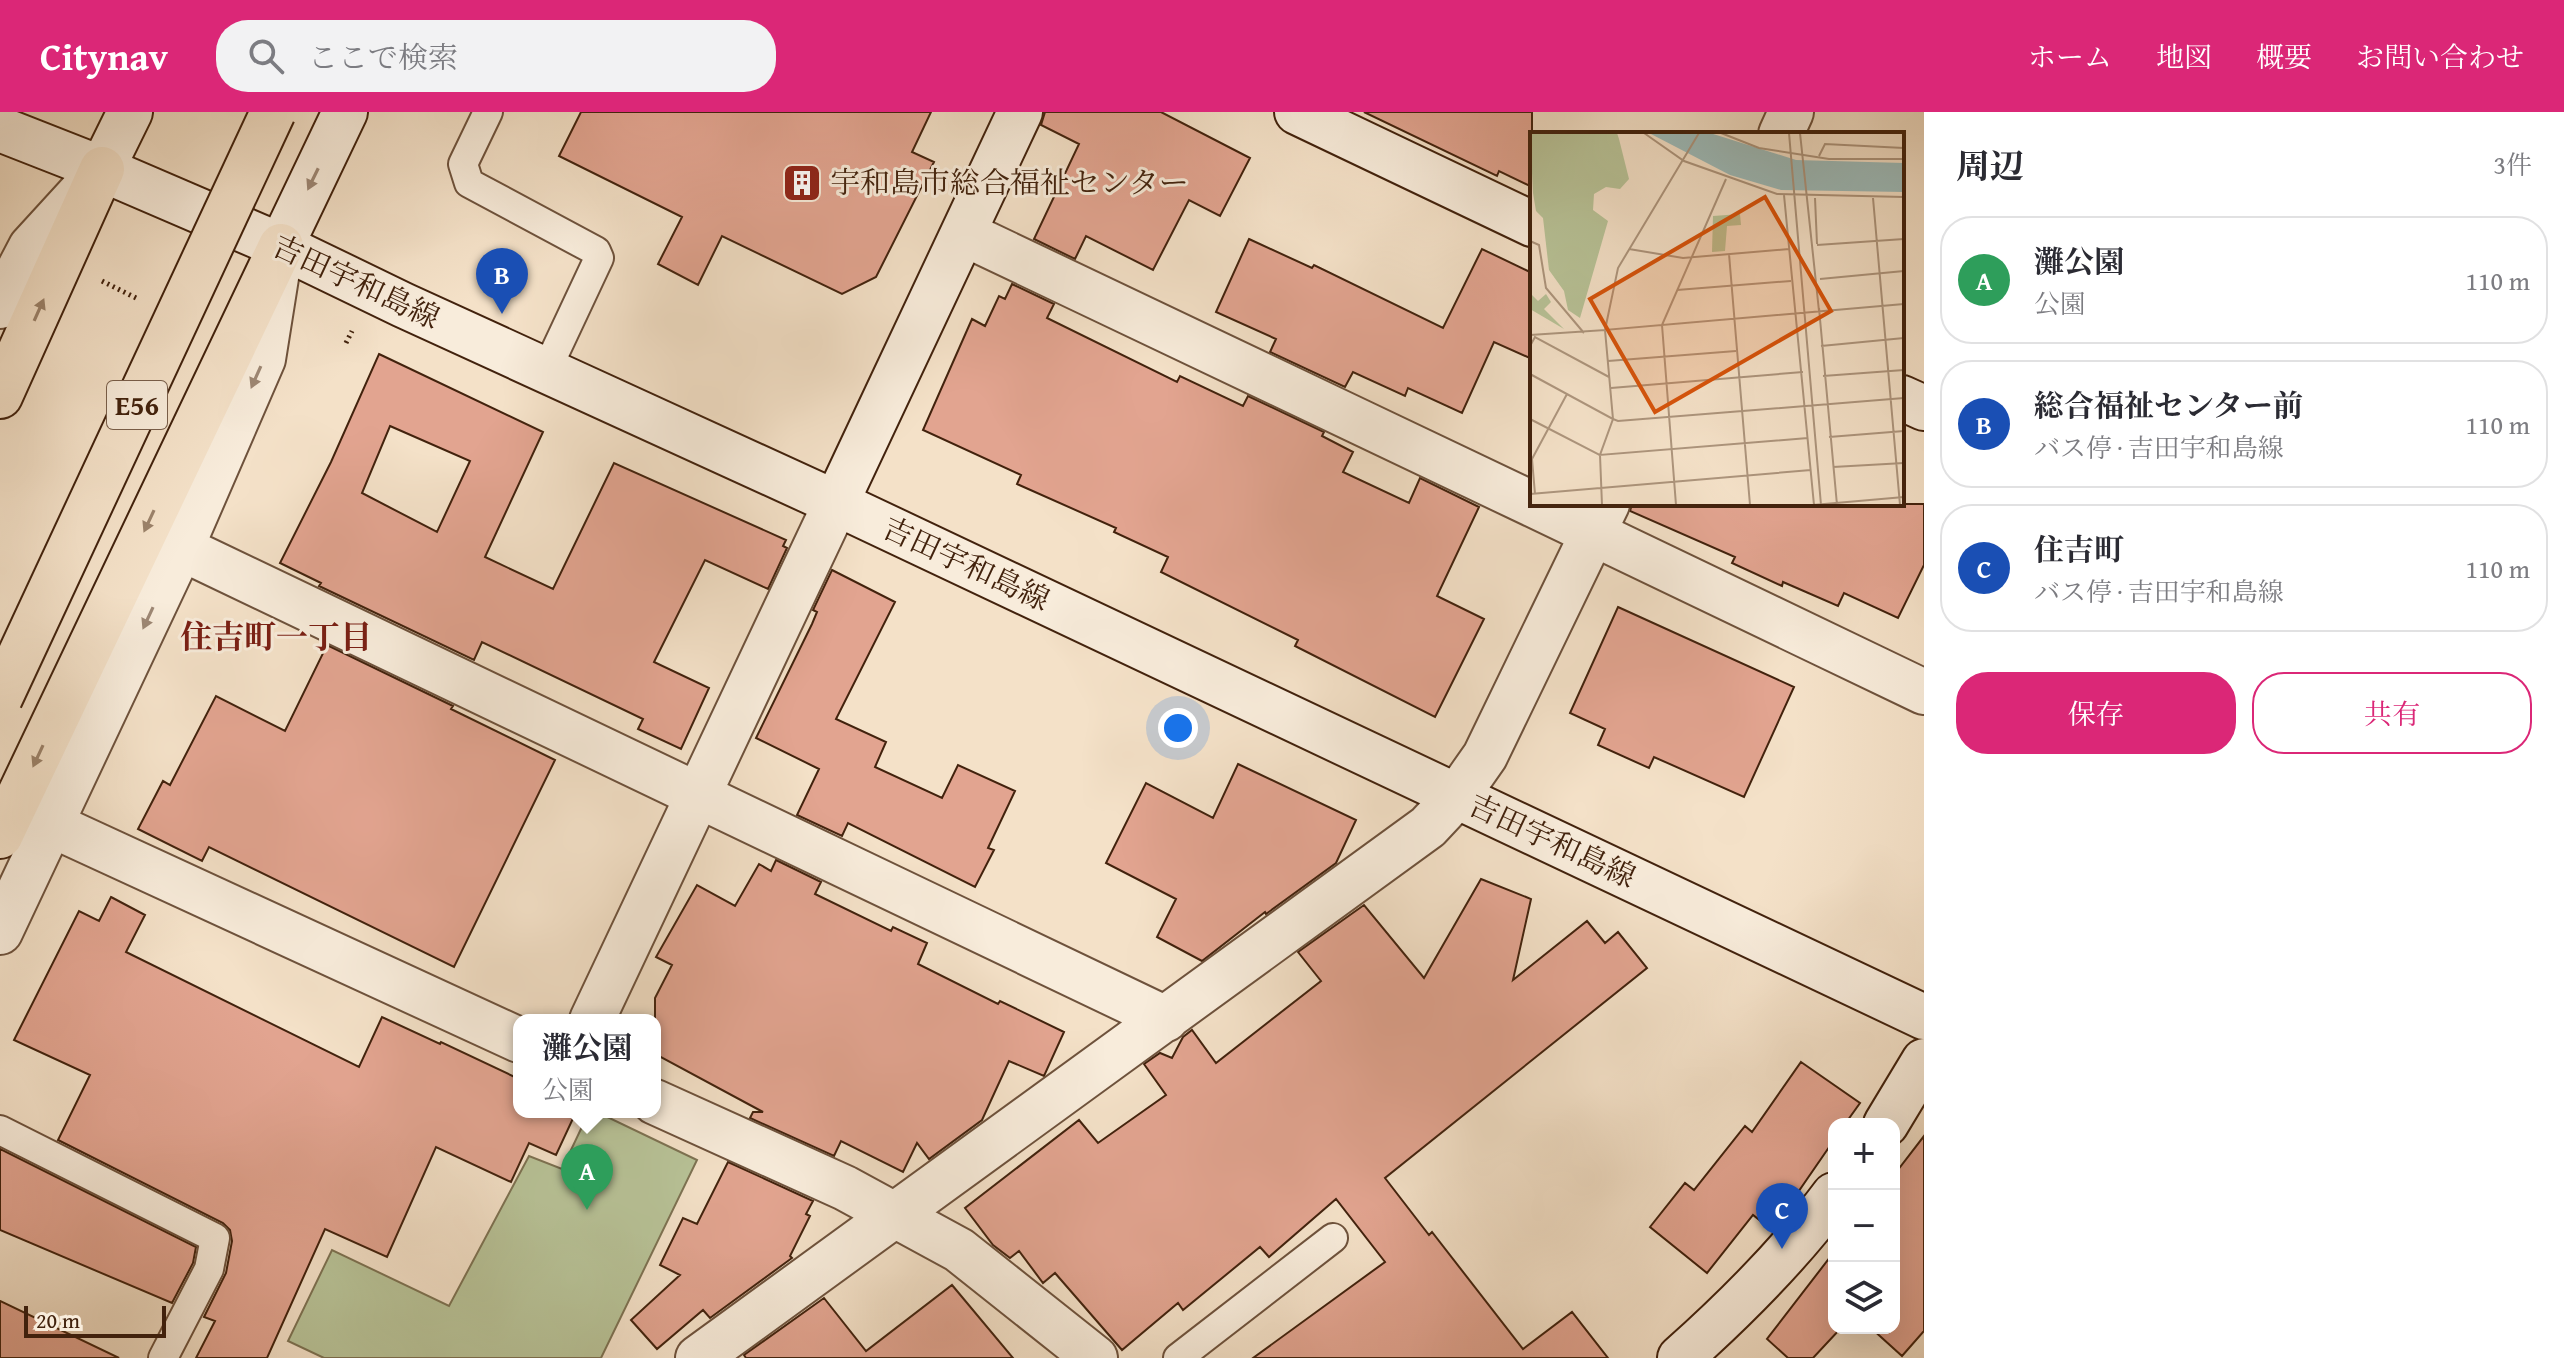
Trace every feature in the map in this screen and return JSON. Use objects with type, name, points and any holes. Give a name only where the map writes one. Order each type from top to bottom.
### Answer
[{"type":"highway","name":"E56","points":[[0,698],[273,112]]},
{"type":"highway","points":[[4,389],[102,169]]},
{"type":"highway","points":[[0,836],[281,246]]},
{"type":"street","points":[[0,306],[31,247],[102,169],[130,112]]},
{"type":"street","points":[[0,932],[181,548],[263,359],[281,246],[345,112]]},
{"type":"street","points":[[595,1014],[1020,112]]},
{"type":"street","points":[[1297,112],[1530,223]]},
{"type":"street","points":[[1782,132],[1791,112]]},
{"type":"street","name":"吉田宇和島線","points":[[0,129],[281,246],[836,503],[1924,1017]]},
{"type":"street","points":[[965,234],[1530,503]]},
{"type":"street","points":[[1904,399],[1924,408]]},
{"type":"street","points":[[1541,506],[1600,519],[1924,692]]},
{"type":"street","points":[[698,1358],[1428,827],[1457,796],[1485,756],[1600,519]]},
{"type":"street","points":[[181,548],[1166,1019]]},
{"type":"street","points":[[50,824],[513,1037]]},
{"type":"street","points":[[1890,1118],[1924,1061]]},
{"type":"street","points":[[661,1105],[897,1215],[959,1250],[1095,1358]]},
{"type":"street","points":[[1680,1358],[1764,1274],[1828,1203]]},
{"type":"lane","points":[[488,112],[463,164],[469,183],[596,251],[599,258],[546,371]]},
{"type":"lane","points":[[0,1130],[215,1238],[209,1269],[163,1358]]},
{"type":"lane","points":[[1178,1358],[1333,1238]]},
{"type":"green space","points":[[586,1118],[610,1118],[697,1160],[601,1358],[324,1358],[288,1341],[332,1250],[449,1306],[529,1156],[562,1169]]},
{"type":"building","name":"宇和島市総合福祉センター","points":[[581,112],[931,112],[912,152],[934,162],[876,277],[842,294],[722,236],[698,285],[658,264],[682,217],[559,156]]},
{"type":"building","points":[[1045,112],[1161,112],[1250,158],[1220,216],[1189,200],[1153,270],[1086,236],[1075,259],[1034,239],[1079,144],[1041,125]]},
{"type":"building","points":[[1364,112],[1532,112],[1530,186],[1499,171],[1497,176]]},
{"type":"building","points":[[1249,239],[1312,268],[1314,265],[1443,328],[1482,249],[1530,272],[1530,358],[1494,342],[1462,413],[1408,388],[1405,396],[1353,372],[1345,387],[1270,352],[1276,339],[1216,312]]},
{"type":"building","points":[[1012,284],[1054,304],[1047,318],[1177,382],[1180,376],[1243,406],[1248,396],[1324,432],[1322,436],[1353,452],[1343,472],[1409,503],[1420,478],[1479,507],[1437,596],[1484,619],[1435,717],[1295,646],[1298,640],[1161,572],[1168,557],[1114,532],[1116,528],[1017,484],[1021,475],[923,430],[972,319],[985,326],[999,296],[1005,299]]},
{"type":"building","points":[[379,354],[543,432],[485,557],[553,589],[614,463],[786,540],[783,546],[787,548],[768,589],[705,560],[654,662],[709,688],[681,749],[638,729],[643,719],[482,642],[474,660],[319,586],[321,583],[280,563],[331,462]],"holes":[[[390,426],[470,461],[437,532],[362,493]]]},
{"type":"building","points":[[1924,504],[1924,565],[1898,618],[1844,593],[1838,606],[1783,582],[1782,586],[1732,563],[1735,557],[1630,511],[1631,506]]},
{"type":"building","points":[[832,570],[895,602],[836,719],[886,742],[875,767],[942,798],[958,765],[1015,791],[988,848],[994,850],[975,887],[848,823],[842,836],[797,815],[819,769],[756,738],[812,624],[817,612],[813,610]]},
{"type":"building","points":[[1618,607],[1794,687],[1744,797],[1654,757],[1649,768],[1598,745],[1605,729],[1570,713]]},
{"type":"building","points":[[327,645],[555,760],[454,967],[209,847],[202,861],[138,829],[163,781],[170,785],[216,696],[285,731]]},
{"type":"building","points":[[1238,764],[1356,820],[1336,863],[1202,961],[1157,937],[1176,899],[1106,863],[1146,783],[1213,818]]},
{"type":"building","points":[[776,860],[821,882],[815,894],[891,931],[893,927],[927,943],[918,964],[998,1004],[1000,1001],[1064,1032],[1044,1076],[1009,1061],[982,1120],[929,1159],[917,1143],[903,1172],[841,1141],[834,1156],[750,1118],[753,1112],[763,1112],[661,1057],[661,1014],[655,1014],[655,998],[672,965],[656,957],[697,885],[735,906],[759,864],[771,871]]},
{"type":"building","points":[[1481,879],[1531,899],[1513,980],[1587,921],[1605,943],[1618,932],[1647,968],[1385,1178],[1429,1235],[1432,1232],[1523,1349],[1572,1312],[1608,1358],[1253,1358],[1385,1262],[1336,1199],[1269,1257],[1260,1247],[1183,1310],[1178,1303],[1122,1350],[1055,1273],[1043,1283],[1019,1251],[1010,1258],[993,1245],[965,1208],[1079,1120],[1098,1143],[1166,1095],[1144,1064],[1160,1053],[1172,1058],[1183,1037],[1192,1030],[1216,1063],[1321,981],[1298,952],[1364,905],[1424,978]]},
{"type":"building","points":[[111,897],[145,915],[126,952],[359,1067],[382,1017],[513,1076],[513,1118],[573,1118],[556,1155],[529,1143],[511,1182],[436,1147],[387,1257],[325,1229],[267,1358],[196,1358],[215,1321],[204,1317],[226,1273],[232,1241],[230,1230],[223,1223],[58,1140],[90,1075],[14,1040],[79,911],[99,921]]},
{"type":"building","points":[[1801,1062],[1860,1103],[1849,1118],[1828,1118],[1828,1149],[1772,1230],[1753,1215],[1707,1273],[1650,1227],[1685,1183],[1694,1190],[1745,1126],[1752,1132]]},
{"type":"building","points":[[1924,1136],[1924,1331],[1902,1356],[1878,1334],[1900,1334],[1900,1167]]},
{"type":"building","points":[[0,1149],[196,1247],[193,1263],[172,1303],[0,1230]]},
{"type":"building","points":[[728,1162],[813,1201],[806,1214],[810,1216],[790,1256],[792,1258],[710,1318],[703,1310],[657,1349],[631,1320],[680,1275],[660,1265],[683,1218],[697,1224]]},
{"type":"building","points":[[1828,1260],[1828,1334],[1835,1334],[1813,1358],[1788,1358],[1767,1339]]},
{"type":"building","points":[[952,1285],[1013,1358],[746,1358],[744,1355],[824,1298],[866,1351]]},
{"type":"building","points":[[0,1301],[119,1358],[0,1358]]},
{"type":"place","name":"宇和島市総合福祉センター","points":[[802,183]]},
{"type":"place","name":"総合福祉センター前","points":[[502,314]]},
{"type":"place","name":"灘公園","points":[[587,1210]]},
{"type":"place","name":"住吉町","points":[[1782,1249]]},
{"type":"district","name":"住吉町一丁目","points":[[276,637]]}]
